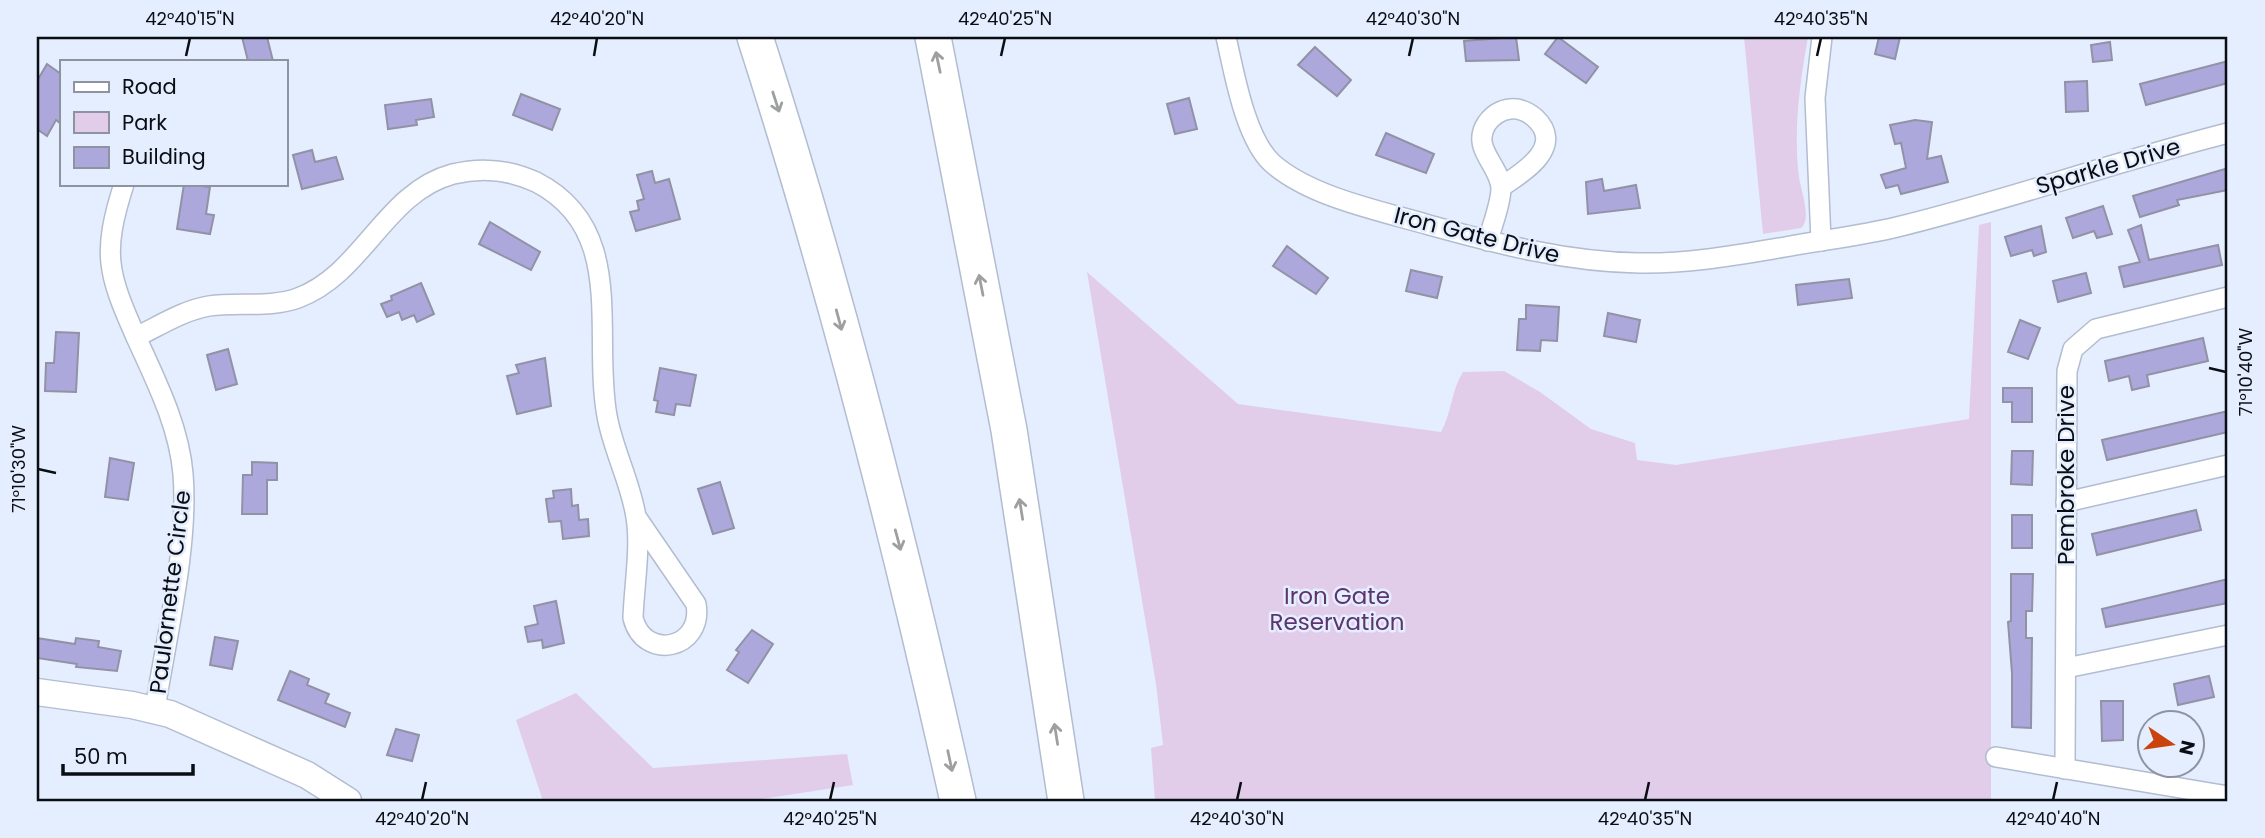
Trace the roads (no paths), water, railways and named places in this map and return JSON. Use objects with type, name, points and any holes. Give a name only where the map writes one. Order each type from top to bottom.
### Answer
[{"type":"highway","points":[[755,37],[802,181],[910,585],[958,801]]},
{"type":"highway","points":[[933,37],[1009,430],[1066,801]]},
{"type":"main road","points":[[37,692],[155,709],[307,775],[348,801]]},
{"type":"street","name":"Iron Gate Drive","points":[[1226,37],[1236,83],[1255,136],[1271,162],[1329,196],[1488,241],[1592,261],[1642,263],[1715,258],[1895,228],[1989,200]]},
{"type":"street","points":[[1821,240],[1815,98],[1822,37]]},
{"type":"street","name":"Sparkle Drive","points":[[1989,200],[2145,153],[2228,133]]},
{"type":"street","points":[[136,337],[205,307],[282,301],[313,290],[346,263],[402,203],[434,181],[481,170],[510,173],[528,179],[561,199],[586,229],[594,247],[601,284],[601,358],[607,416],[636,518],[635,625],[648,641],[662,646],[676,645],[692,632],[698,618],[696,604],[636,518]]},
{"type":"street","name":"Paulornette Circle","points":[[123,186],[112,226],[109,258],[114,284],[165,403],[183,473],[180,549],[155,709]]},
{"type":"street","points":[[1488,241],[1501,187]]},
{"type":"street","name":"Pembroke Drive","points":[[2065,769],[2067,371],[2073,349],[2096,329],[2228,298]]},
{"type":"street","points":[[2066,502],[2228,465]]},
{"type":"street","points":[[2066,668],[2228,635]]},
{"type":"street","points":[[1996,757],[2228,796]]},
{"type":"park label","name":"Iron Gate Reservation","points":[[1337,609]]}]
